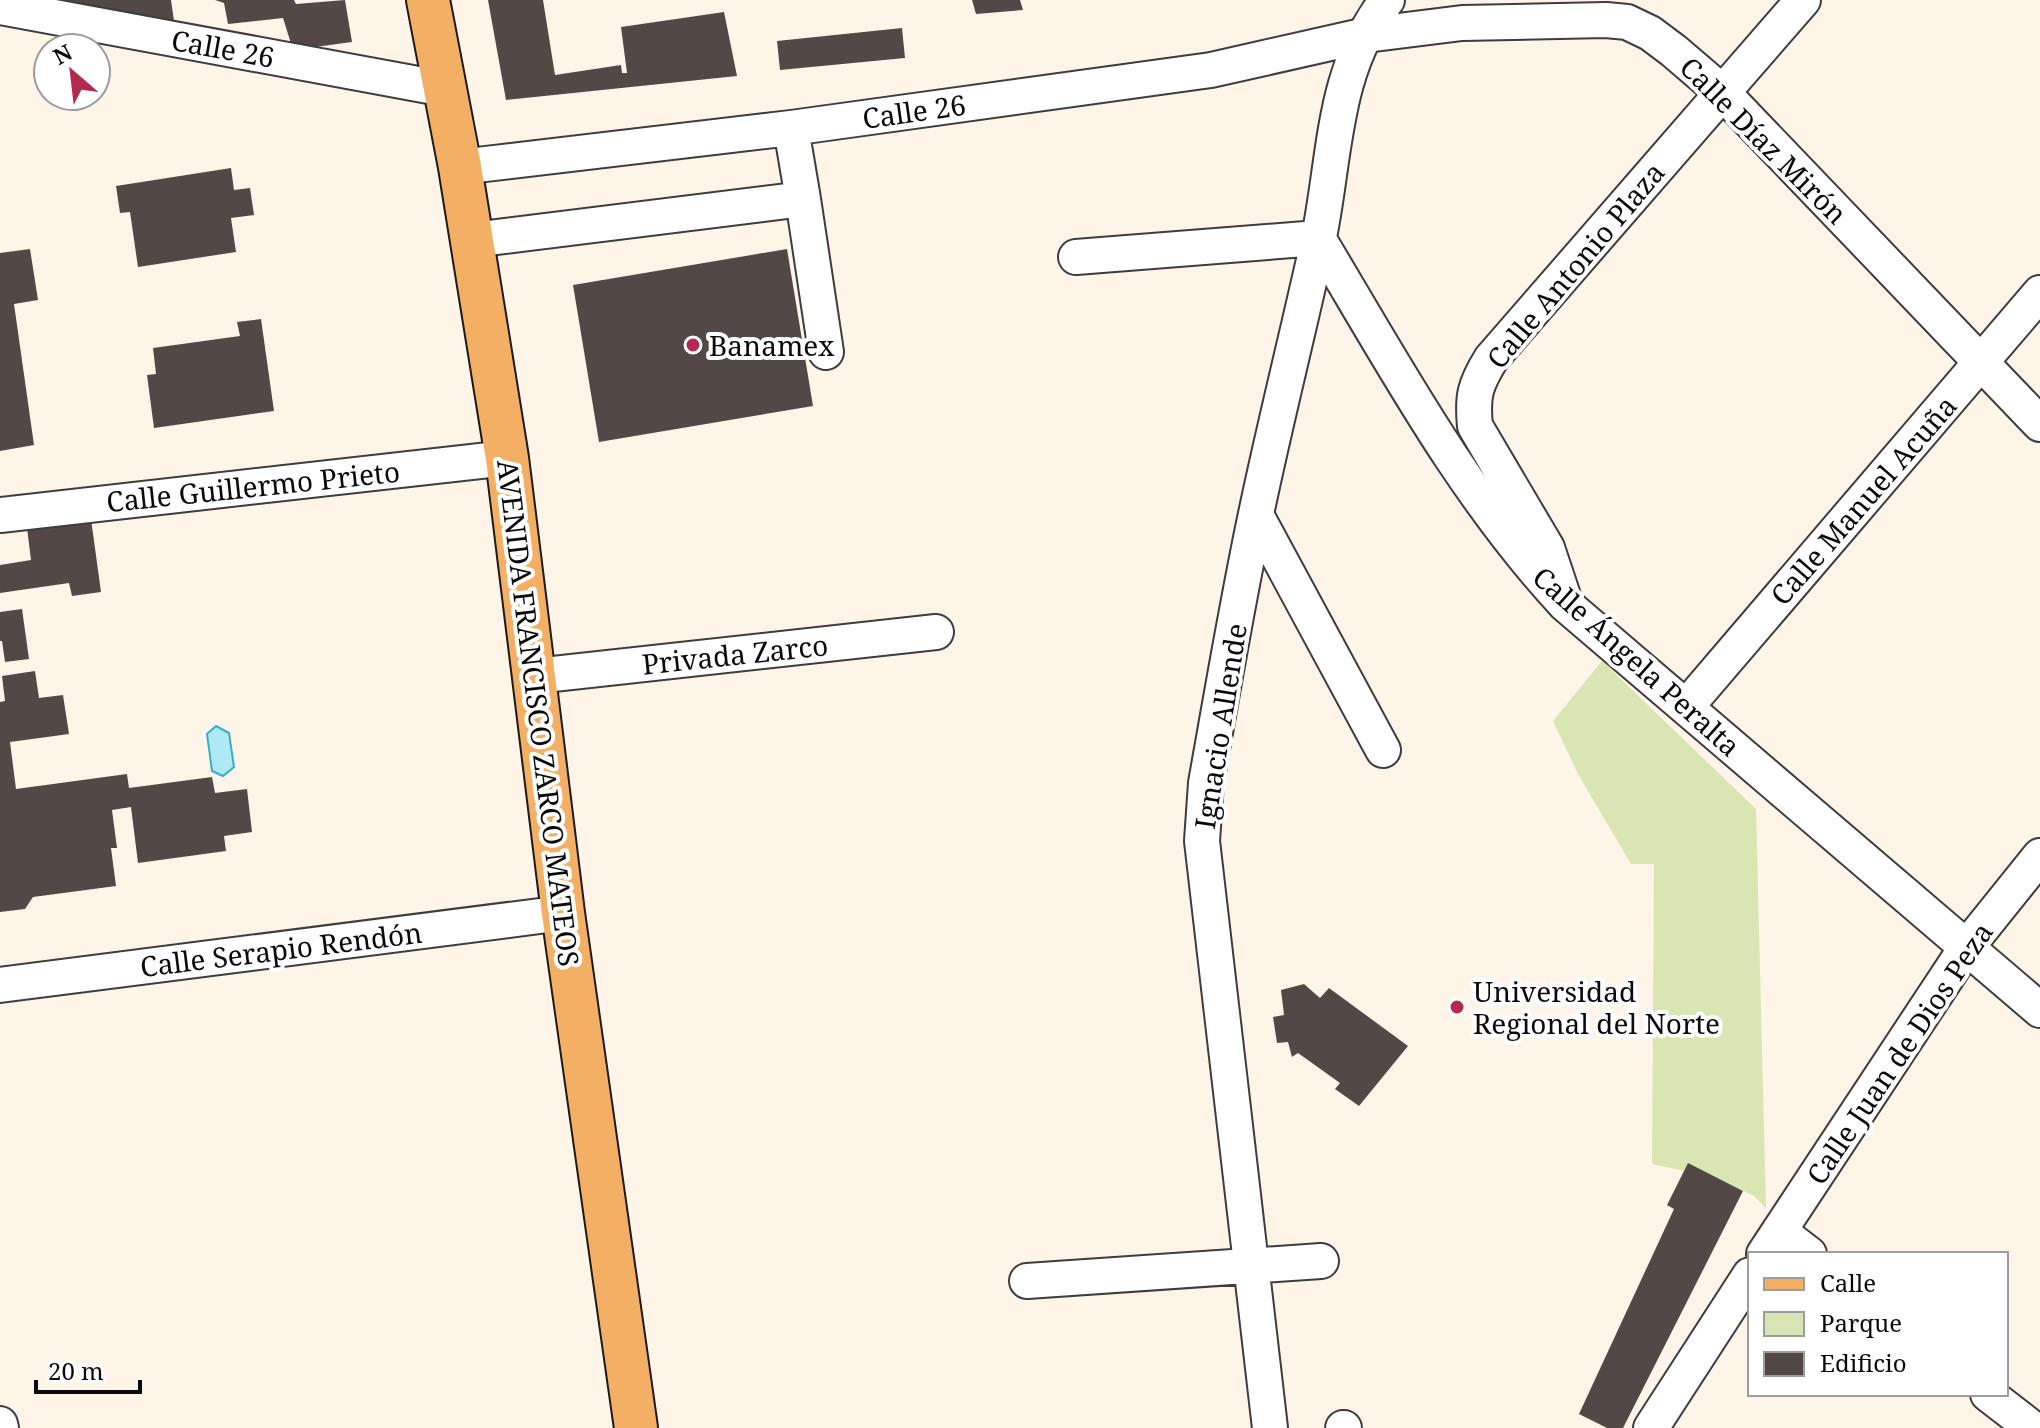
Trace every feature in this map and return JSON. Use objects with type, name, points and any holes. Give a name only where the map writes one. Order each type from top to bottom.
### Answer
[{"type":"main road","name":"AVENIDA FRANCISCO ZARCO MATEOS","points":[[428,0],[460,167],[507,458],[563,913],[636,1428]]},
{"type":"street","name":"Calle Antonio Plaza","points":[[1565,604],[1547,548],[1475,426],[1473,403],[1476,384],[1491,359],[1803,0]]},
{"type":"street","name":"Calle 26","points":[[0,7],[445,89]]},
{"type":"street","name":"Calle 26","points":[[460,167],[791,128],[1211,70],[1378,11]]},
{"type":"street","name":"Calle Díaz Mirón","points":[[1378,11],[1462,23],[1606,20],[1627,22],[1650,33],[1723,93],[2040,424]]},
{"type":"street","name":"Ignacio Allende","points":[[1270,1428],[1202,841],[1206,783],[1256,515],[1318,238],[1339,108],[1346,79],[1378,11]]},
{"type":"street","points":[[791,128],[826,352]]},
{"type":"street","points":[[472,240],[803,199]]},
{"type":"street","points":[[1076,257],[1318,238]]},
{"type":"street","name":"Calle Ángela Peralta","points":[[1318,238],[1434,433],[1480,502],[1529,565],[1565,604],[2040,1010]]},
{"type":"street","name":"Calle Manuel Acuña","points":[[1686,707],[2040,293]]},
{"type":"street","name":"Calle Guillermo Prieto","points":[[0,515],[507,458]]},
{"type":"street","points":[[1256,515],[1383,750]]},
{"type":"street","name":"Privada Zarco","points":[[535,676],[936,632]]},
{"type":"street","name":"Calle Juan de Dios Peza","points":[[1771,1242],[1966,948],[2040,856]]},
{"type":"street","name":"Calle Serapio Rendón","points":[[0,985],[563,913]]},
{"type":"street","points":[[1771,1242],[1803,1252]]},
{"type":"street","points":[[1027,1281],[1321,1261]]},
{"type":"street","points":[[1651,1428],[1748,1278]]},
{"type":"street","points":[[1991,1396],[2032,1428]]},
{"type":"green space","points":[[1602,661],[1756,809],[1766,1208],[1754,1196],[1688,1164],[1684,1171],[1652,1164],[1654,864],[1631,864],[1578,774],[1553,721]]},
{"type":"water","points":[[216,726],[229,733],[234,767],[223,776],[212,771],[207,734]]},
{"type":"building","points":[[28,0],[171,0],[175,28]]},
{"type":"building","points":[[215,0],[294,0],[296,4],[345,0],[352,42],[293,50],[283,18],[228,24],[224,3]]},
{"type":"building","points":[[488,0],[543,0],[555,75],[621,65],[622,73],[627,73],[621,27],[724,12],[737,76],[506,100]]},
{"type":"building","points":[[972,0],[1020,0],[1023,10],[976,14]]},
{"type":"building","points":[[902,28],[905,58],[780,70],[777,41]]},
{"type":"building","points":[[231,168],[234,190],[250,188],[254,215],[231,218],[236,252],[138,267],[130,212],[120,213],[116,186]]},
{"type":"building","points":[[30,249],[38,300],[14,304],[34,445],[0,451],[0,253]]},
{"type":"building","name":"Banamex","points":[[787,249],[813,406],[599,442],[573,285]]},
{"type":"building","points":[[261,319],[274,411],[154,428],[147,375],[156,374],[153,348],[240,336],[237,322]]},
{"type":"building","points":[[91,519],[101,592],[72,596],[69,583],[0,593],[0,565],[31,560],[27,528]]},
{"type":"building","points":[[22,609],[29,659],[5,662],[0,641],[0,612]]},
{"type":"building","points":[[35,671],[39,698],[63,695],[69,734],[10,742],[16,789],[127,774],[129,788],[212,777],[215,793],[247,789],[252,832],[224,836],[226,851],[138,863],[131,807],[112,810],[117,848],[111,848],[116,886],[33,897],[25,909],[0,912],[0,702],[5,701],[2,676]]},
{"type":"building","points":[[1304,984],[1320,998],[1329,988],[1408,1046],[1359,1106],[1335,1089],[1340,1083],[1298,1053],[1292,1057],[1288,1042],[1277,1043],[1273,1017],[1284,1015],[1281,990]]},
{"type":"building","points":[[1688,1163],[1743,1191],[1623,1428],[1607,1428],[1579,1414],[1674,1209],[1667,1205]]},
{"type":"place","name":"Banamex","points":[[693,345]]},
{"type":"place","name":"Universidad Regional del Norte","points":[[1457,1007]]}]
